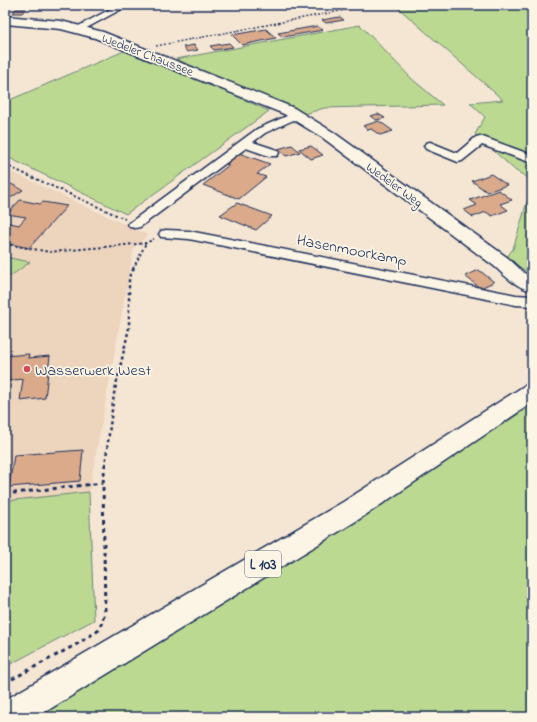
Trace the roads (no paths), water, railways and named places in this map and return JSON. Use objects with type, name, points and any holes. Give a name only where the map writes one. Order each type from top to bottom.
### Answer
[{"type":"main road","name":"Wedeler Chaussee","points":[[5,20],[42,22],[100,35],[291,112]]},
{"type":"main road","name":"Wedeler Weg","points":[[291,112],[328,135],[501,262],[517,277],[532,285]]},
{"type":"main road","name":"Wedeler Weg","points":[[501,262],[532,277]]},
{"type":"main road","name":"L 103","points":[[6,717],[352,510],[527,393]]},
{"type":"street","points":[[78,29],[125,5]]},
{"type":"street","points":[[135,224],[244,142],[291,112]]},
{"type":"street","points":[[430,146],[458,158],[480,140],[532,159]]},
{"type":"street","points":[[244,142],[273,153]]},
{"type":"street","name":"Hasenmoorkamp","points":[[166,234],[189,235],[516,300],[532,301]]},
{"type":"place","name":"Wasserwerk West","points":[[27,369]]}]
